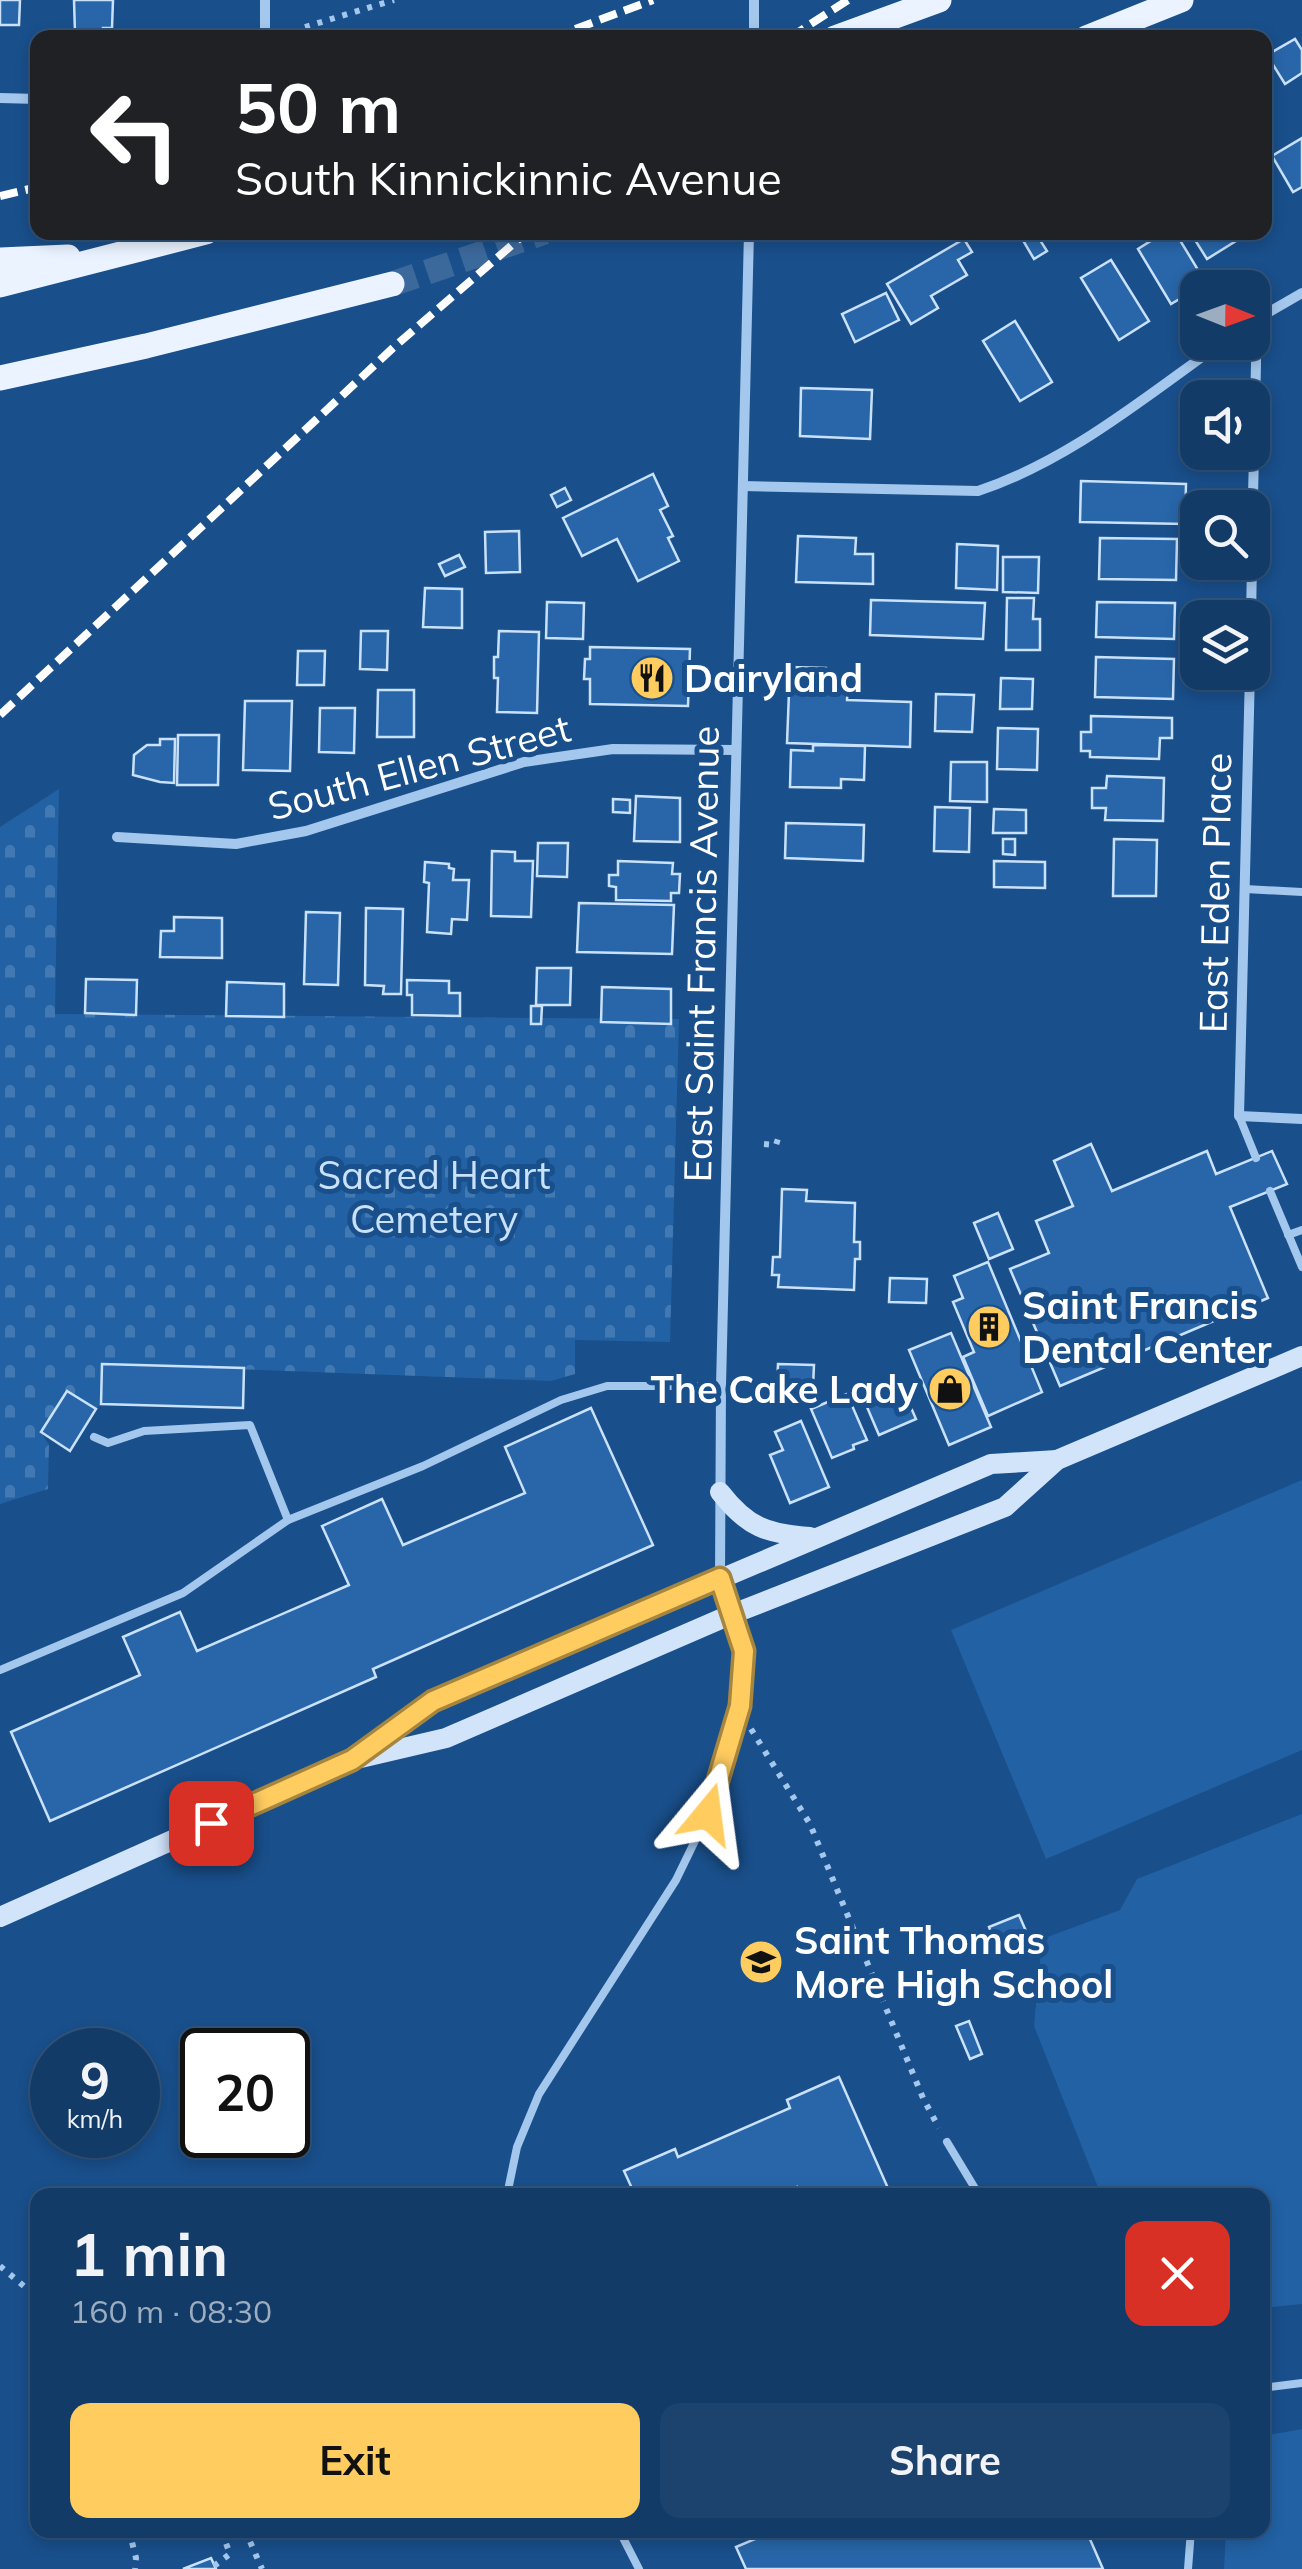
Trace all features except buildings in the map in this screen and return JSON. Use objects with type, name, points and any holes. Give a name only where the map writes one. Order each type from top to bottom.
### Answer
[{"type":"main road","points":[[858,30],[939,0]]},
{"type":"main road","points":[[1106,30],[1181,0]]},
{"type":"main road","points":[[0,285],[176,240]]},
{"type":"main road","points":[[0,260],[123,254]]},
{"type":"main road","points":[[0,378],[392,284]]},
{"type":"main road","points":[[0,1917],[352,1760],[446,1738],[730,1615],[1004,1507],[1057,1460],[1302,1356]]},
{"type":"main road","points":[[352,1760],[433,1701],[720,1578],[992,1464],[1057,1460]]},
{"type":"main road","points":[[720,1492],[736,1512],[764,1529],[780,1535],[817,1538]]},
{"type":"street","points":[[265,30],[266,0]]},
{"type":"street","points":[[754,0],[754,30]]},
{"type":"street","points":[[0,98],[30,99]]},
{"type":"street","name":"East Saint Francis Avenue","points":[[730,1615],[720,1578],[721,1386],[749,240]]},
{"type":"street","points":[[1270,311],[1302,292]]},
{"type":"street","points":[[743,486],[978,491],[1014,479],[1062,455],[1197,360]]},
{"type":"street","points":[[1253,490],[1254,360]]},
{"type":"street","name":"East Eden Place","points":[[1238,1116],[1250,690]]},
{"type":"street","name":"South Ellen Street","points":[[117,836],[236,844],[306,831],[524,762],[612,749],[736,750]]},
{"type":"street","points":[[1238,1116],[1302,1119]]},
{"type":"lane","points":[[1245,890],[1302,892]]},
{"type":"lane","points":[[1238,1116],[1256,1158]]},
{"type":"lane","points":[[1270,1190],[1302,1268]]},
{"type":"lane","points":[[1288,1235],[1302,1230]]},
{"type":"lane","points":[[0,1670],[183,1593],[288,1520],[422,1466],[561,1400],[606,1386],[721,1386]]},
{"type":"lane","points":[[94,1437],[108,1443],[144,1431],[250,1425],[288,1520]]},
{"type":"lane","points":[[508,2188],[517,2148],[540,2094],[676,1880],[708,1814],[740,1706],[744,1651],[730,1615]]},
{"type":"lane","points":[[946,2142],[975,2188]]},
{"type":"lane","points":[[1270,2387],[1302,2383]]},
{"type":"lane","points":[[623,2538],[639,2569]]},
{"type":"lane","points":[[1188,2569],[1190,2538]]},
{"type":"path","points":[[305,27],[394,0]]},
{"type":"path","points":[[764,1144],[776,1145],[780,1132]]},
{"type":"path","points":[[738,1715],[756,1734],[810,1824],[916,2080],[946,2142]]},
{"type":"path","points":[[0,2266],[30,2291]]},
{"type":"path","points":[[132,2538],[135,2569]]},
{"type":"path","points":[[214,2566],[230,2554],[224,2538]]},
{"type":"path","points":[[248,2538],[262,2569]]},
{"type":"green space","name":"Sacred Heart Cemetery","points":[[59,789],[55,1014],[679,1019],[670,1342],[575,1340],[575,1374],[551,1381],[103,1364],[101,1404],[96,1409],[67,1392],[41,1432],[49,1445],[48,1489],[0,1504],[0,827]]},
{"type":"green space","points":[[1302,1480],[1302,1750],[1046,1859],[951,1630]]},
{"type":"green space","points":[[1302,1814],[1302,2304],[1270,2307],[1270,2188],[1098,2188],[1034,2026],[1042,1939],[1120,1910],[1137,1879]]},
{"type":"green space","points":[[1302,2429],[1302,2569],[1224,2569],[1226,2538],[1270,2538],[1270,2435]]},
{"type":"tunnel","points":[[392,284],[521,240]]},
{"type":"railway","points":[[572,30],[653,0]]},
{"type":"railway","points":[[801,30],[848,0]]},
{"type":"railway","points":[[0,196],[30,189]]},
{"type":"railway","points":[[0,715],[394,347],[518,240]]},
{"type":"place","name":"Dairyland","points":[[652,678]]},
{"type":"place","name":"Saint Francis Dental Center","points":[[989,1327]]},
{"type":"place","name":"The Cake Lady","points":[[950,1389]]},
{"type":"place","name":"Saint Thomas More High School","points":[[761,1962]]},
{"type":"route","points":[[211,1823],[352,1760],[433,1701],[720,1578],[744,1651],[740,1706],[708,1814]]}]
